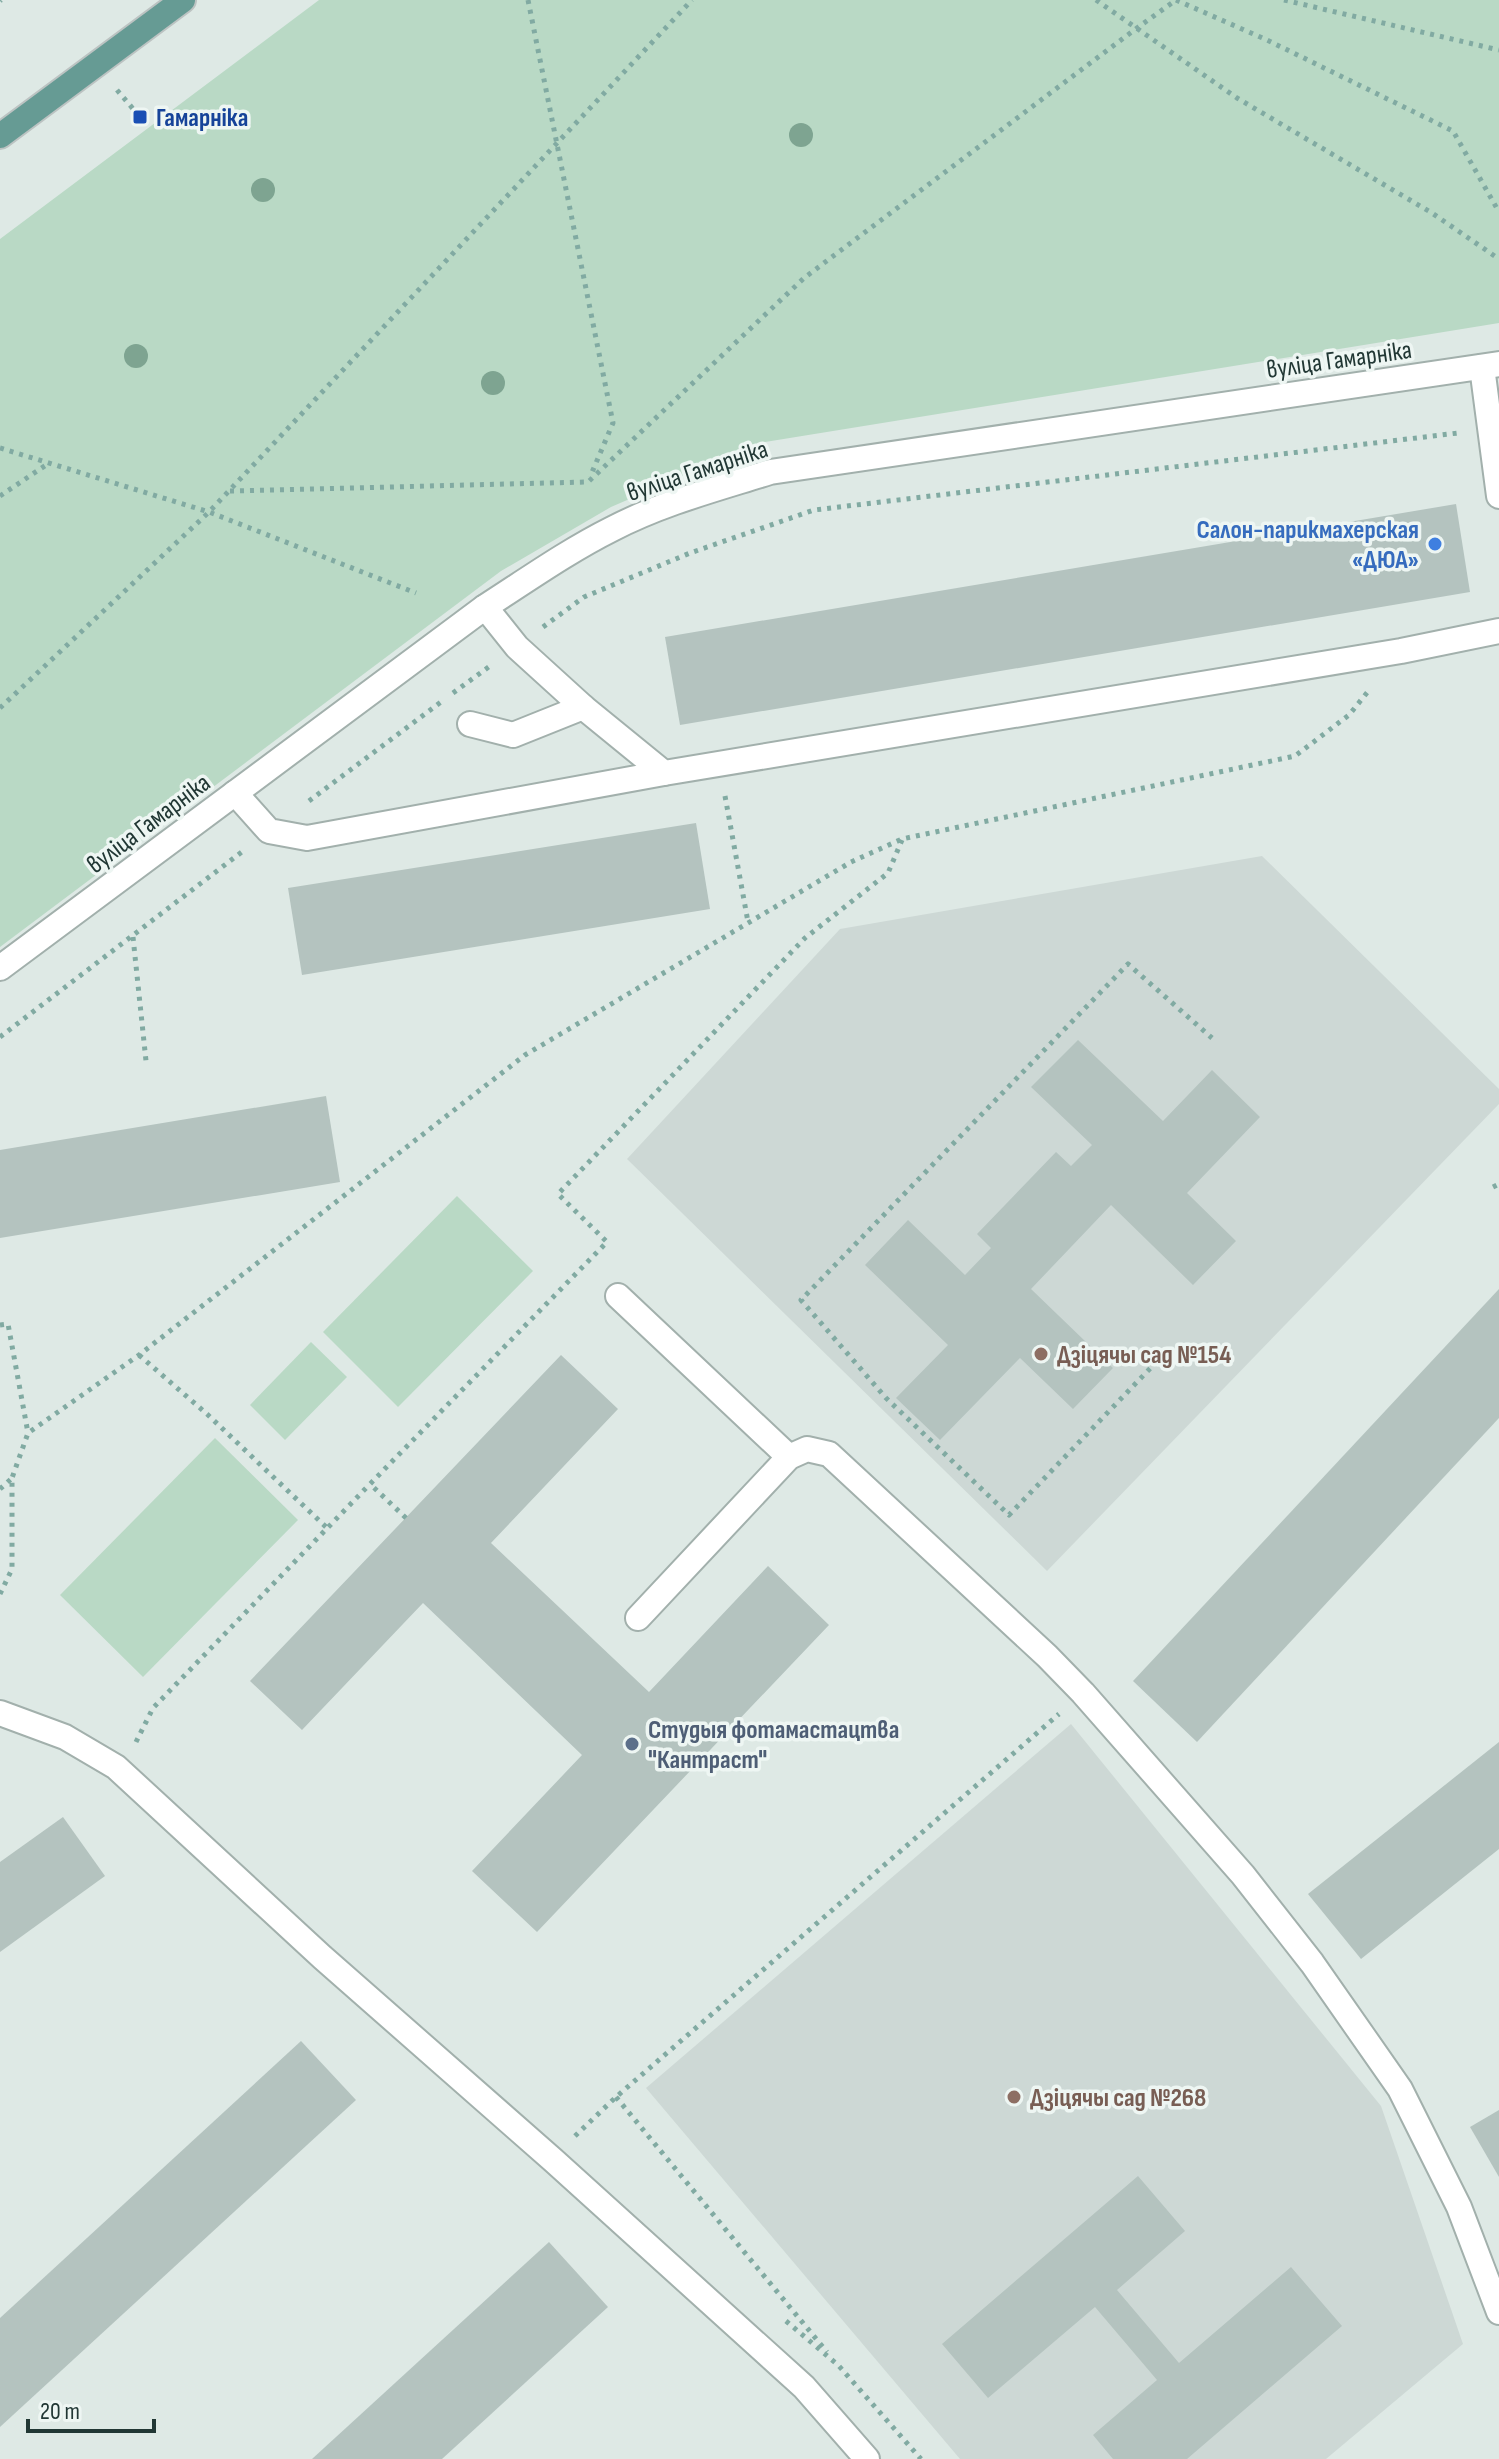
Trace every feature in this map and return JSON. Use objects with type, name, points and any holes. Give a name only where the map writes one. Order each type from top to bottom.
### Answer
[{"type":"main road","points":[[0,136],[183,0]]},
{"type":"street","points":[[1490,365],[1489,429],[1499,496]]},
{"type":"street","name":"вуліца Гамарніка","points":[[0,968],[485,607],[613,528],[672,502],[770,472],[1490,365]]},
{"type":"street","points":[[485,607],[517,647],[583,707],[664,773]]},
{"type":"street","points":[[235,793],[269,831],[307,838],[664,773],[1401,651],[1499,631]]},
{"type":"street","points":[[470,724],[513,735],[583,707]]},
{"type":"street","points":[[618,1296],[789,1457]]},
{"type":"street","points":[[638,1618],[789,1457],[807,1449],[829,1454],[1083,1693],[1243,1875],[1312,1963],[1400,2089],[1459,2207],[1499,2312]]},
{"type":"street","points":[[0,1713],[65,1737],[116,1767],[322,1957],[804,2387],[867,2459]]},
{"type":"path","points":[[528,0],[613,423],[588,482]]},
{"type":"path","points":[[0,708],[230,491],[692,0]]},
{"type":"path","points":[[1096,0],[1237,98],[1432,213],[1499,259]]},
{"type":"path","points":[[230,491],[588,482],[804,278],[1177,0],[1267,40],[1453,131],[1499,212]]},
{"type":"path","points":[[1284,0],[1499,50]]},
{"type":"path","points":[[0,1037],[269,831],[584,597],[690,553],[814,510],[1489,429]]},
{"type":"path","points":[[0,448],[209,512],[416,593]]},
{"type":"path","points":[[0,496],[49,463]]},
{"type":"path","points":[[28,1433],[139,1355],[525,1055],[851,862],[902,839],[1295,756],[1349,715]]},
{"type":"path","points":[[725,800],[748,922]]},
{"type":"path","points":[[147,1752],[136,1742],[153,1708],[607,1242],[558,1194],[805,938],[888,873],[902,839]]},
{"type":"path","points":[[133,936],[146,1061]]},
{"type":"path","points":[[1164,1354],[1009,1515],[886,1398],[801,1300],[1128,964],[1212,1038]]},
{"type":"path","points":[[0,1325],[8,1324],[28,1433],[12,1478],[12,1569],[0,1594]]},
{"type":"path","points":[[139,1355],[207,1414],[327,1528]]},
{"type":"path","points":[[0,1489],[12,1478]]},
{"type":"path","points":[[370,1484],[406,1518]]},
{"type":"path","points":[[553,2160],[616,2097],[1083,1693]]},
{"type":"path","points":[[616,2097],[838,2365],[921,2459]]},
{"type":"path","points":[[778,2314],[838,2365]]},
{"type":"shaded area","name":"Дзіцячы сад №154","points":[[1262,856],[1499,1089],[1499,1104],[1047,1571],[627,1159],[840,929]]},
{"type":"shaded area","name":"Дзіцячы сад №268","points":[[1071,1724],[1381,2106],[1463,2344],[1326,2459],[960,2459],[646,2088]]},
{"type":"green space","points":[[319,0],[1499,0],[1499,323],[759,443],[611,507],[501,571],[0,947],[0,239]]},
{"type":"green space","points":[[457,1196],[533,1271],[398,1407],[323,1332]]},
{"type":"green space","points":[[311,1342],[347,1377],[285,1440],[250,1405]]},
{"type":"green space","points":[[215,1438],[298,1520],[143,1677],[60,1595]]},
{"type":"building","points":[[1456,504],[1470,592],[680,725],[665,637]]},
{"type":"building","points":[[696,823],[710,909],[302,975],[288,888]]},
{"type":"building","points":[[1078,1040],[1163,1121],[1212,1070],[1260,1117],[1187,1193],[1236,1241],[1193,1285],[1111,1205],[1031,1289],[1113,1368],[1073,1409],[1020,1358],[940,1440],[896,1398],[948,1345],[865,1265],[908,1220],[965,1275],[991,1248],[977,1234],[1056,1152],[1071,1166],[1092,1145],[1031,1087]]},
{"type":"building","points":[[326,1096],[340,1182],[0,1238],[0,1150]]},
{"type":"building","points":[[1499,1289],[1499,1418],[1197,1742],[1133,1681]]},
{"type":"building","points":[[561,1355],[618,1409],[491,1543],[649,1692],[768,1566],[829,1625],[537,1932],[472,1871],[582,1755],[423,1603],[302,1730],[250,1681]]},
{"type":"building","points":[[1499,1742],[1499,1849],[1361,1959],[1308,1894]]},
{"type":"building","points":[[63,1817],[105,1876],[0,1952],[0,1862]]},
{"type":"building","points":[[301,2041],[356,2100],[0,2427],[0,2318]]},
{"type":"building","points":[[1499,2110],[1499,2177],[1470,2127]]},
{"type":"building","points":[[1138,2176],[1185,2231],[1117,2290],[1179,2363],[1291,2267],[1342,2326],[1187,2459],[1113,2459],[1093,2435],[1157,2380],[1095,2307],[988,2398],[942,2344]]},
{"type":"building","points":[[549,2242],[608,2307],[442,2459],[312,2459]]},
{"type":"place","name":"Гамарніка","points":[[140,117]]},
{"type":"place","name":"Салон-парикмахерская «ДЮА»","points":[[1435,544]]},
{"type":"place","name":"Дзіцячы сад №154","points":[[1041,1354]]},
{"type":"place","name":"Студыя фотамастацтва \"Кантраст\"","points":[[632,1744]]},
{"type":"place","name":"Дзіцячы сад №268","points":[[1014,2097]]}]
